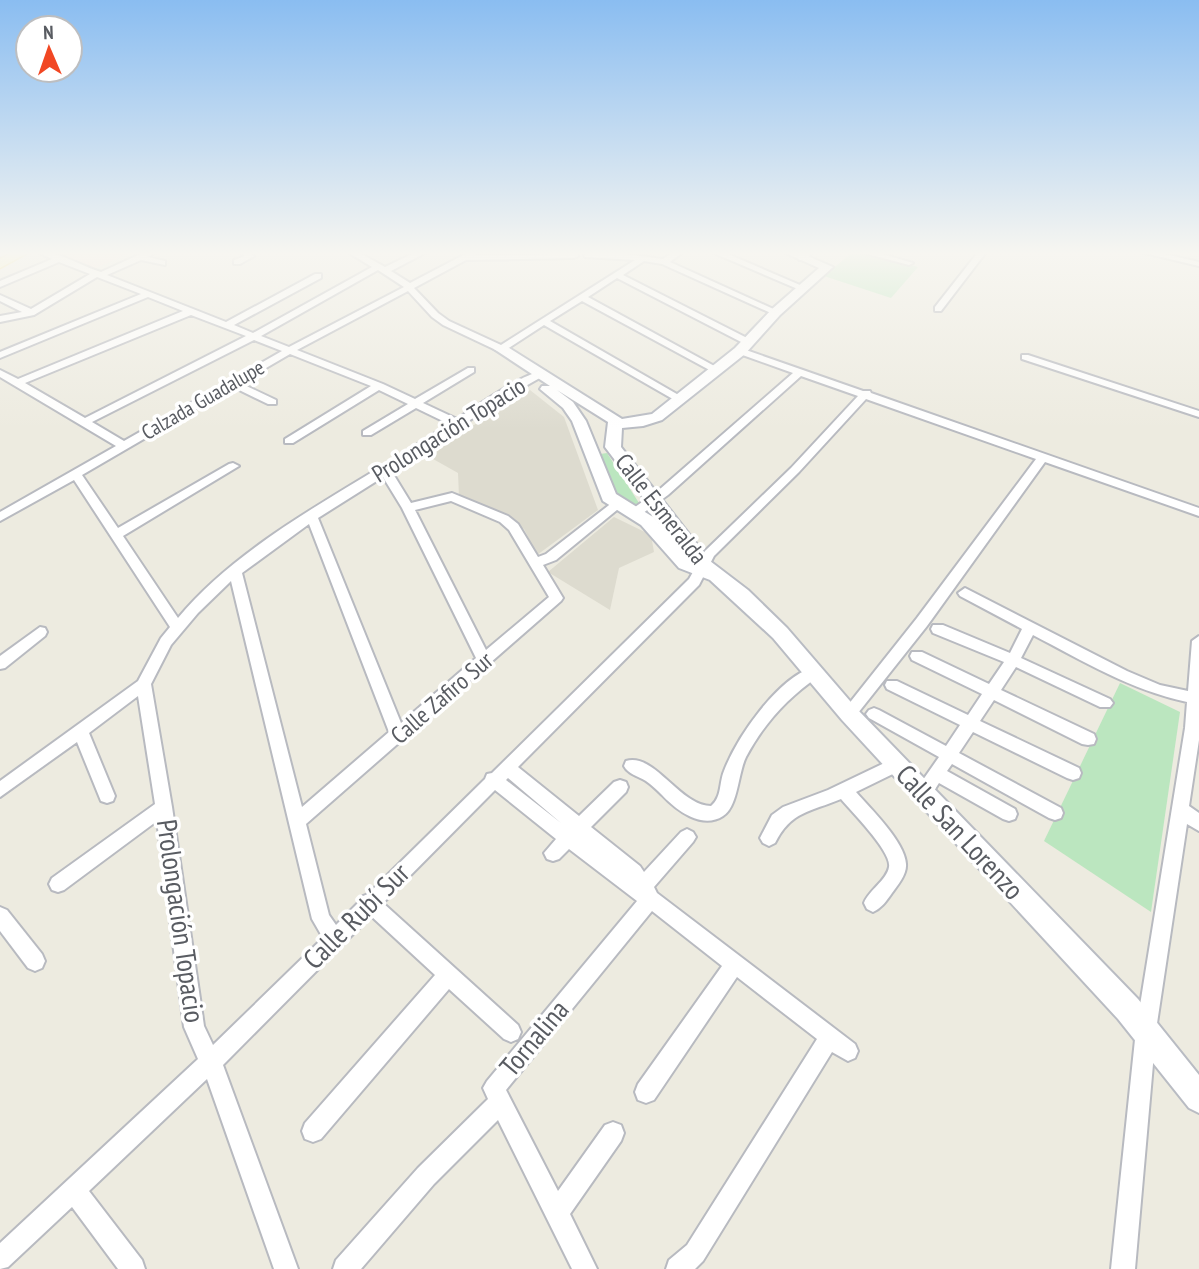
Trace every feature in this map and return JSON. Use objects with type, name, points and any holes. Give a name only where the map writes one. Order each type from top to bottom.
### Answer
[{"type":"street","points":[[25,310],[31,313]]},
{"type":"street","points":[[0,319],[36,310]]},
{"type":"street","points":[[0,355],[110,310]]},
{"type":"street","points":[[227,325],[254,310]]},
{"type":"street","points":[[85,422],[303,310]]},
{"type":"street","name":"Calzada Guadalupe","points":[[0,517],[290,350],[365,310]]},
{"type":"street","points":[[433,310],[446,323],[501,349],[536,372]]},
{"type":"street","points":[[501,349],[561,310]]},
{"type":"street","points":[[606,310],[715,370]]},
{"type":"street","points":[[680,310],[744,346],[801,371],[1199,512]]},
{"type":"street","points":[[616,424],[651,420],[744,346],[776,312],[772,310]]},
{"type":"street","points":[[17,383],[192,311],[379,386],[458,424]]},
{"type":"street","points":[[543,321],[678,399]]},
{"type":"street","points":[[1026,357],[1199,414]]},
{"type":"street","points":[[367,433],[471,370]]},
{"type":"street","points":[[635,513],[801,371]]},
{"type":"street","name":"Prolongación Topacio","points":[[0,790],[144,684],[153,663],[178,628],[235,572],[268,545],[536,372]]},
{"type":"street","name":"Calle Esmeralda","points":[[536,372],[612,417],[616,424],[611,441],[613,447],[706,570]]},
{"type":"street","name":"Calle Esmeralda","points":[[536,372],[542,385],[575,413],[606,493],[618,505],[654,527],[685,564],[706,570]]},
{"type":"street","points":[[0,373],[123,445]]},
{"type":"street","points":[[233,383],[272,402]]},
{"type":"street","points":[[289,441],[379,386]]},
{"type":"street","name":"Calle Rubí Sur","points":[[0,1259],[209,1061],[706,570],[709,554],[795,470],[866,393]]},
{"type":"street","points":[[591,451],[613,447]]},
{"type":"street","points":[[849,714],[922,622],[1042,457]]},
{"type":"street","points":[[118,534],[233,466]]},
{"type":"street","points":[[386,471],[408,508],[485,661]]},
{"type":"street","points":[[75,473],[178,628]]},
{"type":"street","points":[[408,508],[449,497],[480,508],[510,523],[537,563],[551,558],[618,505]]},
{"type":"street","points":[[312,517],[398,735]]},
{"type":"street","name":"Calle Zafiro Sur","points":[[296,822],[555,601],[555,593],[537,563]]},
{"type":"street","name":"Calle San Lorenzo","points":[[706,570],[754,607],[897,764],[930,783],[1146,1030],[1199,1098]]},
{"type":"street","points":[[235,572],[321,919],[334,937]]},
{"type":"street","points":[[965,593],[1122,675],[1158,690],[1195,698]]},
{"type":"street","points":[[1010,814],[930,783],[1013,660],[1030,626]]},
{"type":"street","points":[[938,629],[1105,703]]},
{"type":"street","points":[[0,664],[40,632]]},
{"type":"street","points":[[1123,1269],[1146,1030],[1196,730],[1199,641]]},
{"type":"street","points":[[917,656],[1088,739]]},
{"type":"street","points":[[632,766],[655,778],[670,795],[691,808],[703,813],[714,813],[722,807],[726,799],[732,769],[770,710],[800,681],[813,673]]},
{"type":"street","name":"Prolongación Topacio","points":[[144,684],[194,1027],[286,1269]]},
{"type":"street","points":[[892,685],[1073,773]]},
{"type":"street","points":[[874,714],[1055,813]]},
{"type":"street","points":[[80,730],[107,796]]},
{"type":"street","points":[[769,838],[783,815],[897,764]]},
{"type":"street","points":[[500,773],[575,832],[645,894],[839,1044],[695,1252],[678,1269]]},
{"type":"street","points":[[553,853],[620,787]]},
{"type":"street","points":[[843,790],[883,837],[898,861],[897,870],[873,903]]},
{"type":"street","points":[[58,884],[164,807]]},
{"type":"street","points":[[1181,810],[1199,823]]},
{"type":"street","name":"Tornalina","points":[[345,1269],[426,1176],[499,1104],[494,1092],[497,1083],[687,837]]},
{"type":"street","points":[[369,902],[510,1032]]},
{"type":"street","points":[[0,916],[36,961]]},
{"type":"street","points":[[646,1092],[734,965]]},
{"type":"street","points":[[313,1131],[448,975]]},
{"type":"street","points":[[499,1104],[585,1269]]},
{"type":"street","points":[[556,1213],[613,1133]]},
{"type":"street","points":[[74,1189],[133,1269]]},
{"type":"shaded area","points":[[530,390],[564,417],[598,510],[537,555],[524,529],[459,497],[458,473],[426,455]]},
{"type":"shaded area","points":[[614,517],[651,535],[654,552],[619,568],[610,610],[548,572]]},
{"type":"green space","points":[[607,453],[639,503],[629,509],[617,503],[594,455]]},
{"type":"green space","points":[[1120,683],[1180,712],[1151,912],[1044,841]]}]
